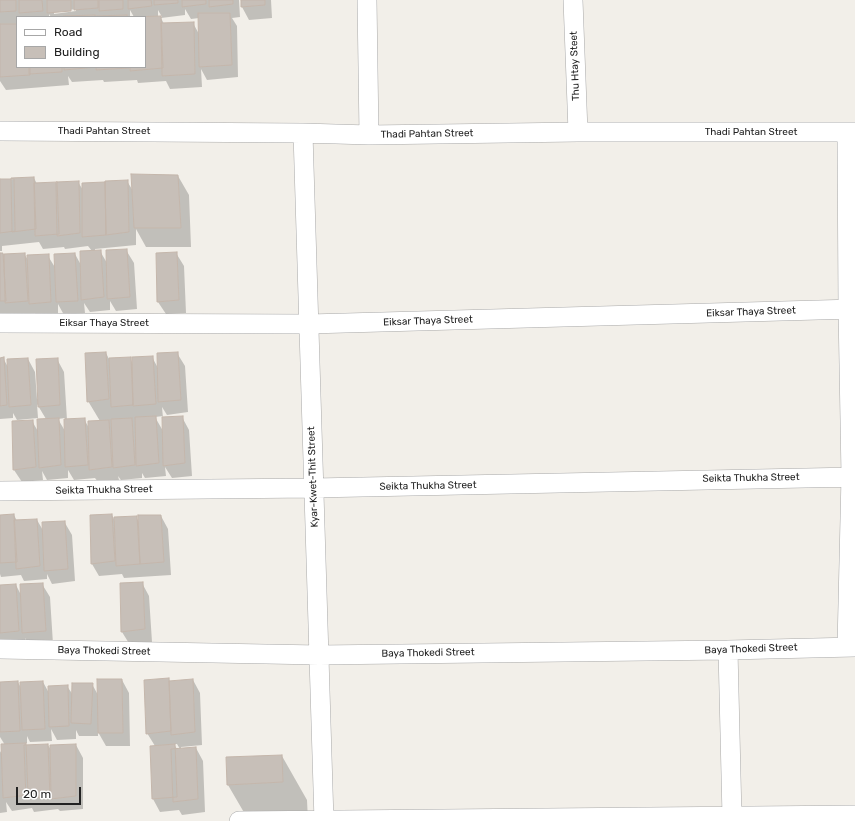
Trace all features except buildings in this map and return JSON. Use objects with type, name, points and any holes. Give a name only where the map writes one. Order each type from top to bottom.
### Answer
[{"type":"street","points":[[367,0],[369,135]]},
{"type":"street","name":"Thu Htay Steet","points":[[573,0],[578,132]]},
{"type":"street","name":"Thadi Pahtan Street","points":[[0,131],[303,133],[369,135],[578,132],[851,132]]},
{"type":"street","points":[[851,132],[853,477],[851,647]]},
{"type":"street","name":"Kyar-Kwet-Thit Street","points":[[303,133],[324,821]]},
{"type":"street","name":"Eiksar Thaya Street","points":[[0,323],[309,324],[852,309]]},
{"type":"street","name":"Seikta Thukha Street","points":[[0,491],[314,488],[853,477]]},
{"type":"street","name":"Baya Thokedi Street","points":[[0,650],[319,655],[851,647]]},
{"type":"street","points":[[728,650],[732,816]]},
{"type":"street","points":[[239,821],[855,816]]}]
